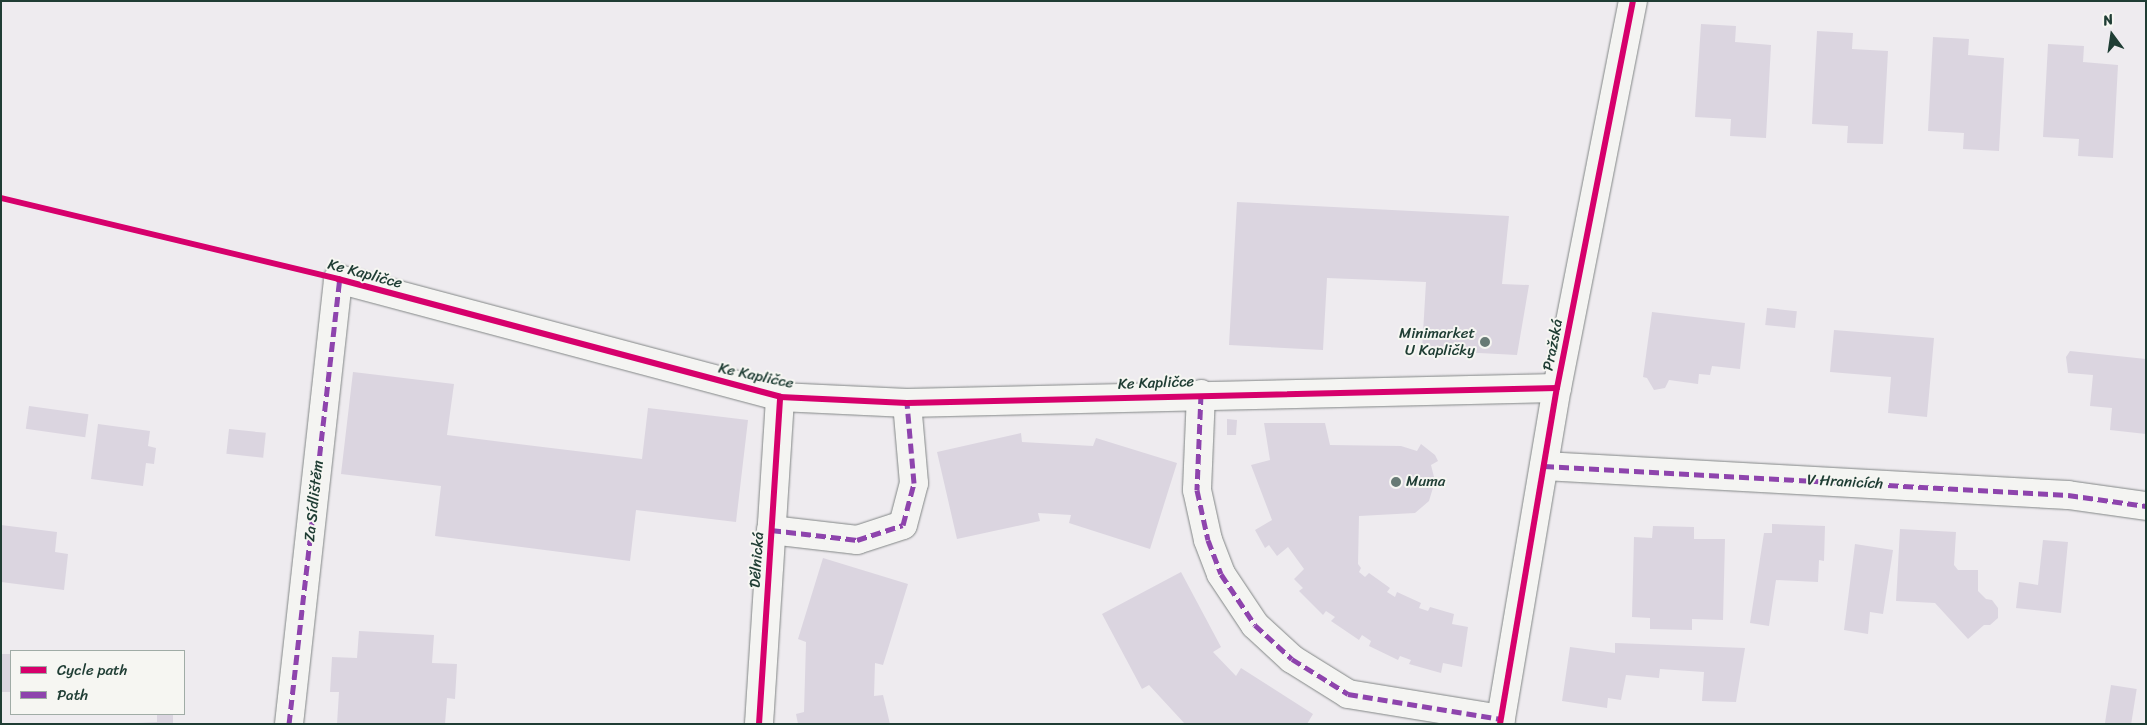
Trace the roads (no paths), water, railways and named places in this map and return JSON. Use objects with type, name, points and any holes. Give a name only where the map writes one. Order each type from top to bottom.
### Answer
[{"type":"street","name":"Pražská","points":[[1500,721],[1557,388],[1633,1]]},
{"type":"street","name":"Ke Kapličce","points":[[338,279],[780,397],[907,403],[1201,394],[1557,388]]},
{"type":"street","name":"Za Sídlištěm","points":[[289,724],[338,279]]},
{"type":"street","points":[[1201,394],[1197,490],[1208,540],[1221,574],[1255,625],[1292,659],[1348,694],[1500,721]]},
{"type":"street","name":"Dělnická","points":[[759,724],[780,397]]},
{"type":"street","points":[[772,530],[857,540],[903,526],[914,483],[907,403]]},
{"type":"street","name":"V Hranicích","points":[[1544,466],[2068,495],[2146,506]]},
{"type":"place","name":"Minimarket U Kapličky","points":[[1485,342]]},
{"type":"place","name":"Muma","points":[[1396,482]]}]
